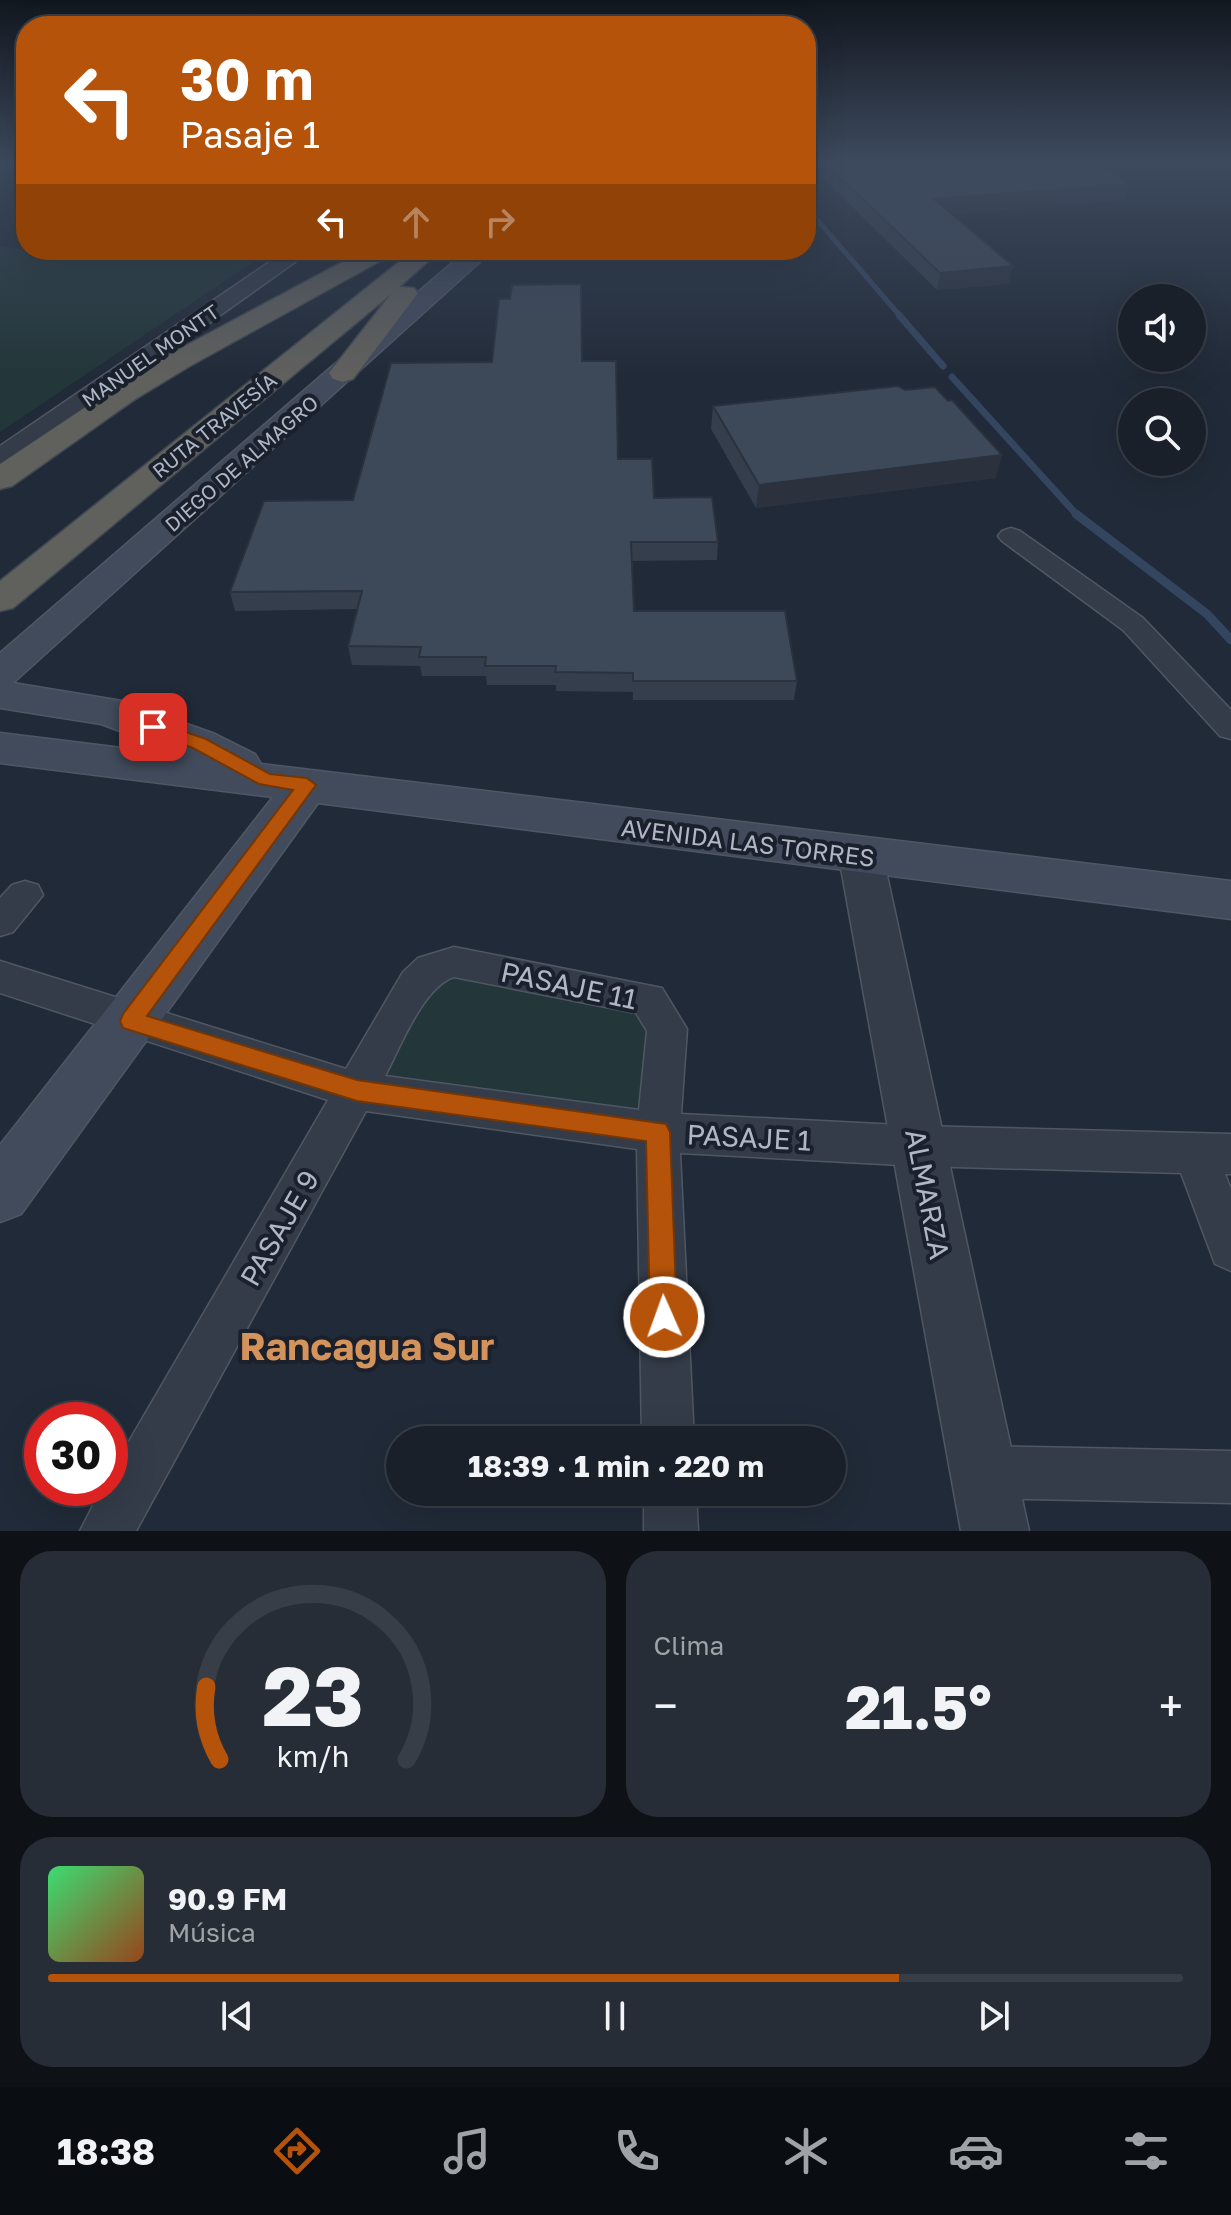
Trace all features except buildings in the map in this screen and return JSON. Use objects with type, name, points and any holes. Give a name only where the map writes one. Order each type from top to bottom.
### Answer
[{"type":"highway","points":[[0,479],[110,403],[180,360],[365,260]]},
{"type":"highway","name":"RUTA TRAVESÍA","points":[[0,566],[389,260]]},
{"type":"highway","name":"RUTA TRAVESÍA","points":[[0,600],[417,260]]},
{"type":"highway","points":[[343,373],[434,260]]},
{"type":"main road","name":"DIEGO DE ALMAGRO","points":[[0,674],[470,260]]},
{"type":"main road","name":"AVENIDA LAS TORRES","points":[[0,695],[107,711],[200,744],[286,782]]},
{"type":"main road","name":"AVENIDA LAS TORRES","points":[[0,748],[861,857],[1231,900]]},
{"type":"main road","points":[[0,1193],[131,1021],[286,782]]},
{"type":"street","name":"MANUEL MONTT","points":[[0,459],[287,260]]},
{"type":"street","points":[[1011,536],[1133,624],[1231,729]]},
{"type":"street","name":"ALMARZA","points":[[861,857],[995,1531]]},
{"type":"street","points":[[0,922],[25,895]]},
{"type":"street","name":"PASAJE 11","points":[[431,969],[454,962],[648,999],[667,1029],[658,1132],[668,1426]]},
{"type":"street","name":"PASAJE 9","points":[[107,1531],[416,983],[431,969]]},
{"type":"street","name":"PASAJE 1","points":[[0,977],[357,1091],[658,1132],[919,1146],[1213,1154]]},
{"type":"street","points":[[1213,1154],[1231,1248]]},
{"type":"street","points":[[983,1472],[1231,1477]]},
{"type":"street","points":[[670,1506],[671,1531]]},
{"type":"shaded area","points":[[0,246],[16,248],[16,260],[256,260],[0,432]]},
{"type":"shaded area","points":[[431,969],[648,999],[658,1132],[357,1091]]},
{"type":"waterway","points":[[829,233],[901,317]]},
{"type":"waterway","points":[[899,315],[943,366]]},
{"type":"waterway","points":[[952,377],[1077,514]]},
{"type":"waterway","points":[[1077,514],[1207,614],[1231,640]]},
{"type":"district","name":"Rancagua Sur","points":[[367,1345]]},
{"type":"route","points":[[153,727],[200,744],[266,780],[307,785],[131,1021],[357,1091],[658,1132],[664,1317]]}]
